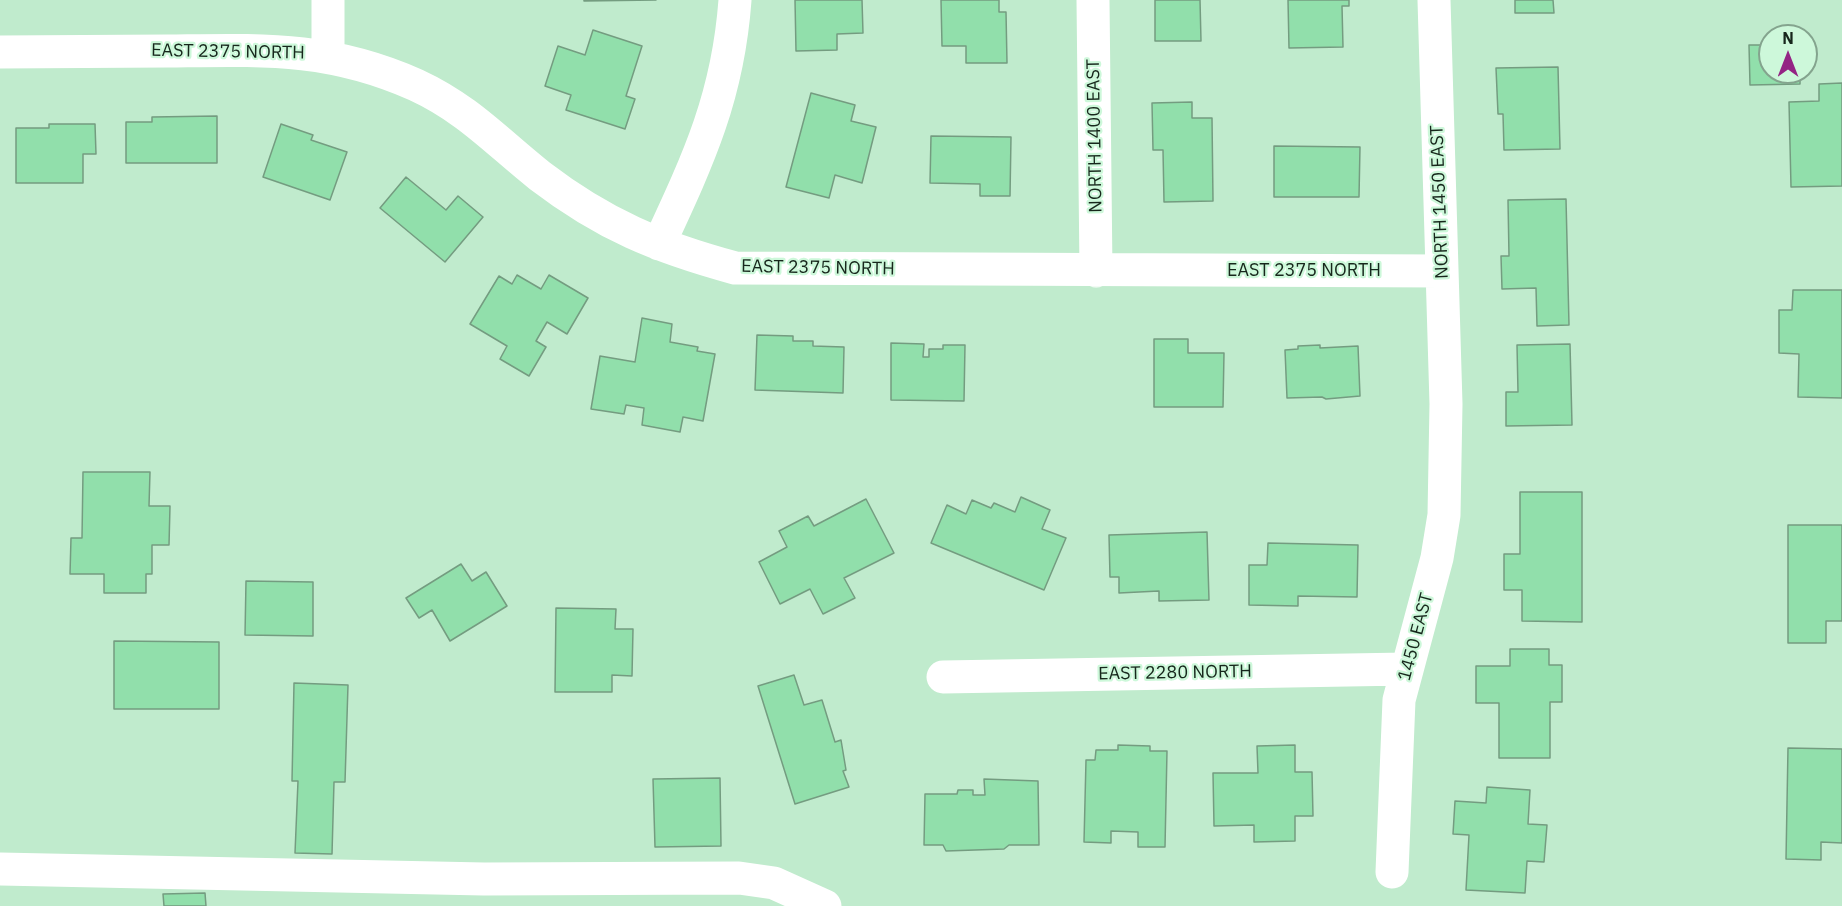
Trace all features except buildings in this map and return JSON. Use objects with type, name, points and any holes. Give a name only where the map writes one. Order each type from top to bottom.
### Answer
[{"type":"street","points":[[328,0],[328,56]]},
{"type":"street","points":[[659,244],[702,153],[721,96],[732,36],[735,0]]},
{"type":"street","name":"NORTH 1400 EAST","points":[[1093,0],[1096,271]]},
{"type":"street","name":"NORTH 1450 EAST","points":[[1434,0],[1446,404]]},
{"type":"street","name":"EAST 2375 NORTH","points":[[0,52],[277,50],[328,56],[370,67],[408,82],[459,108],[577,202],[616,225],[659,244],[735,268],[1442,271]]},
{"type":"street","name":"1450 EAST","points":[[1392,872],[1399,700],[1437,558],[1444,515],[1446,404]]},
{"type":"street","name":"EAST 2280 NORTH","points":[[943,676],[1406,669]]},
{"type":"street","points":[[0,869],[483,879],[739,878],[774,883],[825,906]]}]
